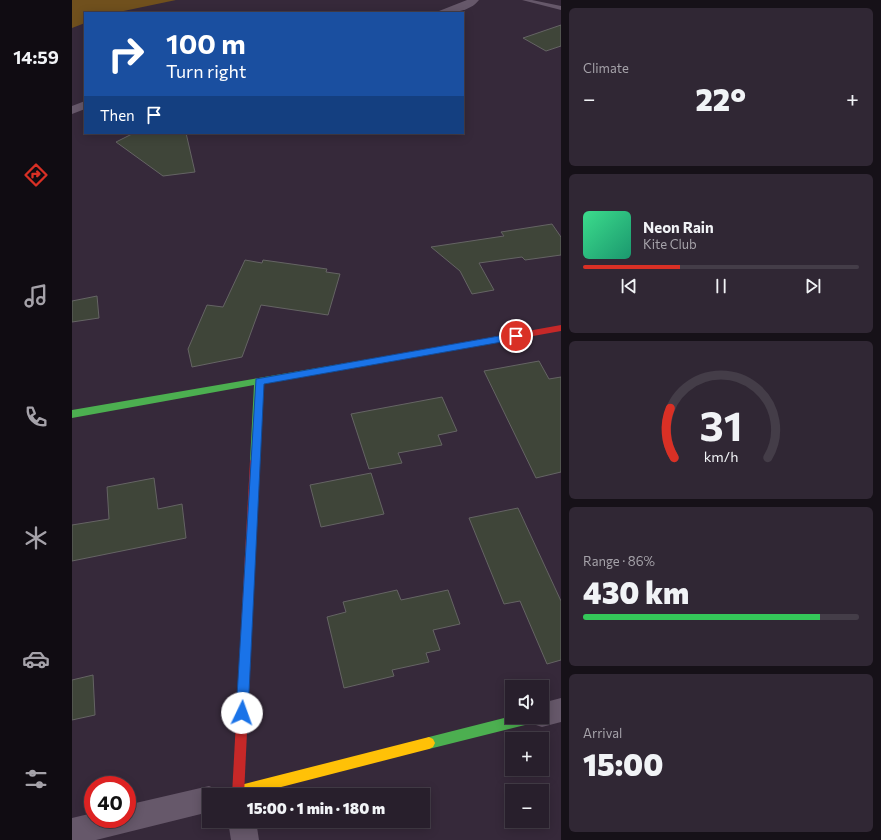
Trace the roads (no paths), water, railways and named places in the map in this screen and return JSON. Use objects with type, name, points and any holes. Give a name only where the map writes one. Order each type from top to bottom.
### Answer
[{"type":"street","points":[[446,12],[470,3],[474,0]]},
{"type":"street","points":[[72,110],[84,105]]},
{"type":"street","points":[[72,414],[561,328]]},
{"type":"street","points":[[238,788],[259,381]]},
{"type":"street","points":[[549,713],[561,710]]},
{"type":"street","points":[[257,788],[506,724]]},
{"type":"street","points":[[136,817],[202,801]]},
{"type":"street","points":[[72,832],[89,828]]},
{"type":"street","points":[[243,828],[245,840]]},
{"type":"lane","points":[[525,0],[561,8]]}]
